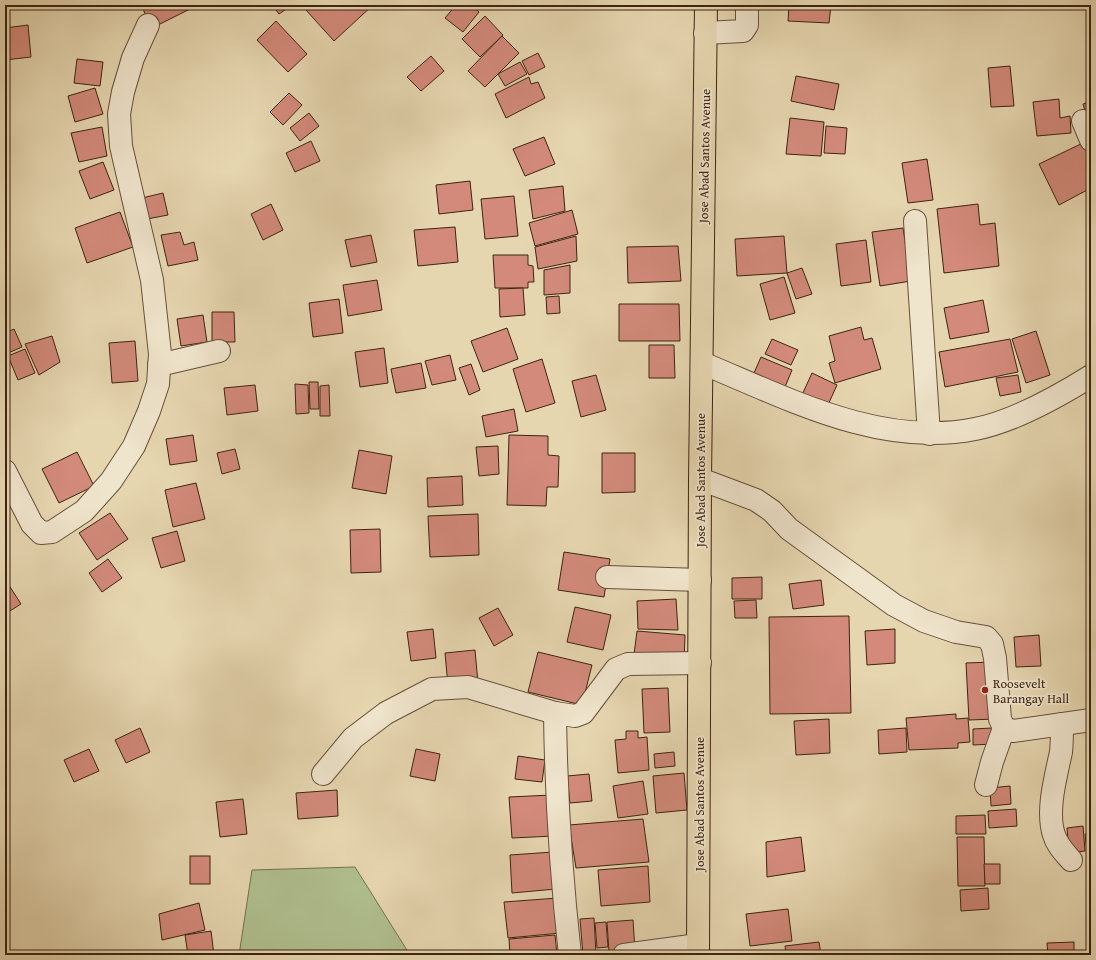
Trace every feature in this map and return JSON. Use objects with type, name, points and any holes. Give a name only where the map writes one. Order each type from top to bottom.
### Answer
[{"type":"highway","name":"Jose Abad Santos Avenue","points":[[698,950],[700,479],[706,5]]},
{"type":"street","points":[[705,33],[743,31],[747,25],[747,5]]},
{"type":"street","points":[[5,471],[32,524],[41,533],[52,532],[84,511],[112,481],[134,446],[149,411],[158,384],[160,354],[152,280],[121,146],[119,114],[123,92],[133,58],[148,25]]},
{"type":"street","points":[[915,221],[929,434]]},
{"type":"street","points":[[159,366],[219,351]]},
{"type":"street","points":[[702,363],[802,404],[857,422],[906,432],[929,434],[976,429],[1016,416],[1091,376]]},
{"type":"street","points":[[700,479],[756,500],[772,511],[789,529],[894,605],[912,615],[924,621],[956,632],[986,637],[992,644],[995,658],[1000,719],[1004,728],[992,762],[986,785]]},
{"type":"street","points":[[607,577],[700,580]]},
{"type":"street","points":[[323,774],[353,738],[386,713],[432,690],[468,687],[555,713],[575,716],[583,713],[616,669],[628,664],[700,663]]},
{"type":"street","points":[[555,713],[555,757],[562,870],[570,955]]},
{"type":"street","points":[[1004,728],[1014,731],[1091,720]]},
{"type":"street","points":[[1062,724],[1061,750],[1054,784],[1052,812],[1053,834],[1058,846],[1071,860]]},
{"type":"street","points":[[624,955],[698,950]]},
{"type":"green space","points":[[355,867],[410,955],[239,955],[252,870]]},
{"type":"building","points":[[141,5],[195,5],[196,6],[152,28]]},
{"type":"building","points":[[272,5],[292,5],[279,14]]},
{"type":"building","points":[[309,5],[373,5],[334,41],[305,9]]},
{"type":"building","points":[[456,5],[471,5],[479,12],[463,32],[445,18]]},
{"type":"building","points":[[789,5],[831,5],[829,23],[788,21]]},
{"type":"building","points":[[485,16],[503,35],[480,57],[462,39]]},
{"type":"building","points":[[276,21],[307,54],[288,72],[257,40]]},
{"type":"building","points":[[28,25],[31,57],[5,60],[5,28]]},
{"type":"building","points":[[502,36],[519,53],[485,87],[468,71]]},
{"type":"building","points":[[538,53],[545,67],[529,75],[522,61]]},
{"type":"building","points":[[431,56],[444,71],[421,91],[407,77]]},
{"type":"building","points":[[77,59],[103,62],[100,86],[74,83]]},
{"type":"building","points":[[520,62],[527,74],[505,86],[498,74]]},
{"type":"building","points":[[1010,66],[1014,106],[991,107],[988,68]]},
{"type":"building","points":[[796,76],[839,84],[834,110],[791,101]]},
{"type":"building","points":[[529,77],[531,84],[538,82],[545,98],[506,118],[495,94]]},
{"type":"building","points":[[95,88],[103,114],[75,122],[68,96]]},
{"type":"building","points":[[289,93],[302,105],[283,125],[270,112]]},
{"type":"building","points":[[1059,99],[1060,118],[1070,116],[1071,133],[1037,136],[1033,102]]},
{"type":"building","points":[[1091,101],[1091,131],[1083,104]]},
{"type":"building","points":[[309,113],[319,126],[300,141],[290,128]]},
{"type":"building","points":[[790,118],[824,122],[821,156],[786,154]]},
{"type":"building","points":[[826,126],[847,128],[845,154],[824,153]]},
{"type":"building","points":[[102,127],[107,156],[79,162],[71,133]]},
{"type":"building","points":[[544,137],[555,164],[525,176],[513,149]]},
{"type":"building","points":[[311,141],[320,161],[295,172],[286,153]]},
{"type":"building","points":[[1087,141],[1091,150],[1091,188],[1059,205],[1039,164]]},
{"type":"building","points":[[927,159],[933,200],[908,203],[902,163]]},
{"type":"building","points":[[103,162],[114,190],[90,199],[79,171]]},
{"type":"building","points":[[470,181],[473,210],[439,214],[436,185]]},
{"type":"building","points":[[563,186],[565,211],[533,219],[529,190]]},
{"type":"building","points":[[163,193],[168,215],[147,219],[142,198]]},
{"type":"building","points":[[514,196],[518,236],[485,239],[481,199]]},
{"type":"building","points":[[271,204],[283,230],[263,240],[251,214]]},
{"type":"building","points":[[978,204],[980,225],[995,223],[999,266],[944,273],[937,209]]},
{"type":"building","points":[[572,210],[578,234],[535,246],[529,223]]},
{"type":"building","points":[[120,212],[133,247],[87,263],[75,228]]},
{"type":"building","points":[[455,227],[458,262],[418,266],[414,230]]},
{"type":"building","points":[[903,228],[911,281],[880,286],[872,232]]},
{"type":"building","points":[[180,232],[184,245],[194,242],[198,260],[168,266],[161,235]]},
{"type":"building","points":[[371,235],[377,262],[351,267],[345,240]]},
{"type":"building","points":[[576,236],[577,261],[538,269],[535,247]]},
{"type":"building","points":[[784,236],[787,273],[737,276],[735,239]]},
{"type":"building","points":[[866,240],[871,282],[841,286],[836,244]]},
{"type":"building","points":[[678,246],[681,281],[628,283],[627,247]]},
{"type":"building","points":[[493,255],[528,255],[528,265],[533,266],[534,282],[528,282],[528,288],[495,288]]},
{"type":"building","points":[[570,265],[570,293],[544,295],[544,270]]},
{"type":"building","points":[[802,268],[812,294],[796,299],[787,273]]},
{"type":"building","points":[[784,277],[795,313],[770,320],[760,284]]},
{"type":"building","points":[[377,280],[382,310],[348,316],[343,285]]},
{"type":"building","points":[[523,288],[525,315],[500,317],[499,289]]},
{"type":"building","points":[[559,296],[560,313],[547,314],[546,297]]},
{"type":"building","points":[[339,299],[343,333],[313,337],[309,303]]},
{"type":"building","points":[[983,300],[989,332],[950,339],[944,308]]},
{"type":"building","points":[[619,304],[679,304],[680,341],[619,341]]},
{"type":"building","points":[[212,312],[234,312],[235,342],[212,342]]},
{"type":"building","points":[[203,315],[207,342],[181,346],[177,319]]},
{"type":"building","points":[[861,327],[864,340],[872,338],[881,369],[835,383],[829,363],[835,361],[829,336]]},
{"type":"building","points":[[507,328],[518,359],[483,372],[471,341]]},
{"type":"building","points":[[14,329],[22,347],[8,353],[5,347],[5,333]]},
{"type":"building","points":[[1036,331],[1050,375],[1026,383],[1012,339]]},
{"type":"building","points":[[52,336],[60,362],[39,375],[25,344]]},
{"type":"building","points":[[772,339],[798,350],[791,365],[765,354]]},
{"type":"building","points":[[1010,339],[1018,372],[945,387],[939,352]]},
{"type":"building","points":[[135,341],[138,381],[112,383],[109,343]]},
{"type":"building","points":[[649,345],[674,345],[675,378],[649,378]]},
{"type":"building","points":[[384,348],[388,383],[360,387],[355,352]]},
{"type":"building","points":[[25,349],[35,373],[18,380],[8,356]]},
{"type":"building","points":[[450,355],[456,380],[432,385],[425,361]]},
{"type":"building","points":[[761,357],[792,370],[785,387],[754,373]]},
{"type":"building","points":[[542,359],[555,403],[526,412],[513,369]]},
{"type":"building","points":[[421,363],[426,388],[396,393],[391,369]]},
{"type":"building","points":[[471,364],[480,390],[469,395],[459,368]]},
{"type":"building","points":[[812,373],[837,385],[827,407],[802,395]]},
{"type":"building","points":[[596,375],[606,410],[581,417],[572,381]]},
{"type":"building","points":[[1018,375],[1021,392],[1000,396],[996,378]]},
{"type":"building","points":[[309,382],[318,382],[319,409],[310,409]]},
{"type":"building","points":[[295,384],[308,385],[309,413],[296,414]]},
{"type":"building","points":[[255,385],[258,411],[227,415],[224,388]]},
{"type":"building","points":[[329,385],[330,416],[320,416],[320,386]]},
{"type":"building","points":[[514,409],[518,431],[486,437],[482,416]]},
{"type":"building","points":[[193,435],[197,461],[170,465],[166,439]]},
{"type":"building","points":[[509,435],[548,436],[548,455],[559,456],[558,487],[547,487],[546,506],[507,505]]},
{"type":"building","points":[[498,446],[499,474],[479,476],[476,447]]},
{"type":"building","points":[[235,449],[240,469],[222,474],[217,453]]},
{"type":"building","points":[[359,450],[392,456],[386,494],[352,488]]},
{"type":"building","points":[[77,452],[94,486],[59,503],[42,469]]},
{"type":"building","points":[[602,453],[635,453],[635,492],[602,493]]},
{"type":"building","points":[[462,476],[463,505],[428,507],[427,478]]},
{"type":"building","points":[[196,483],[205,519],[173,527],[165,490]]},
{"type":"building","points":[[110,513],[128,539],[97,560],[79,533]]},
{"type":"building","points":[[478,514],[479,555],[430,557],[428,516]]},
{"type":"building","points":[[380,529],[381,572],[351,573],[350,530]]},
{"type":"building","points":[[177,531],[185,561],[161,568],[152,538]]},
{"type":"building","points":[[564,552],[610,559],[604,597],[558,590]]},
{"type":"building","points":[[108,559],[122,578],[102,592],[89,573]]},
{"type":"building","points":[[762,577],[762,599],[732,599],[732,578]]},
{"type":"building","points":[[5,579],[21,604],[5,614]]},
{"type":"building","points":[[821,580],[824,605],[793,609],[789,584]]},
{"type":"building","points":[[676,599],[678,630],[638,629],[637,601]]},
{"type":"building","points":[[756,600],[757,618],[735,618],[734,601]]},
{"type":"building","points":[[575,607],[611,615],[603,650],[567,642]]},
{"type":"building","points":[[498,608],[513,635],[494,646],[479,618]]},
{"type":"building","points":[[849,616],[851,713],[770,714],[769,617]]},
{"type":"building","points":[[433,629],[436,658],[411,661],[407,632]]},
{"type":"building","points":[[895,629],[895,663],[867,665],[865,631]]},
{"type":"building","points":[[637,631],[685,635],[684,663],[633,662]]},
{"type":"building","points":[[1039,635],[1041,666],[1016,667],[1014,637]]},
{"type":"building","points":[[475,650],[478,683],[448,686],[445,653]]},
{"type":"building","points":[[538,652],[592,665],[582,705],[528,692]]},
{"type":"building","points":[[992,662],[995,719],[969,720],[966,663]]},
{"type":"building","points":[[668,688],[670,732],[644,733],[642,689]]},
{"type":"building","points":[[956,714],[956,719],[968,718],[970,742],[958,743],[958,748],[909,750],[906,718]]},
{"type":"building","points":[[829,719],[830,753],[796,755],[794,721]]},
{"type":"building","points":[[140,728],[150,752],[126,763],[115,740]]},
{"type":"building","points":[[906,728],[907,752],[879,754],[878,730]]},
{"type":"building","points":[[992,728],[993,744],[973,745],[973,729]]},
{"type":"building","points":[[626,731],[638,731],[638,738],[647,737],[649,770],[618,773],[615,740],[626,739]]},
{"type":"building","points":[[89,749],[99,771],[74,782],[64,760]]},
{"type":"building","points":[[416,749],[440,754],[435,781],[410,776]]},
{"type":"building","points":[[674,752],[675,766],[655,768],[654,754]]},
{"type":"building","points":[[518,756],[545,760],[542,782],[515,779]]},
{"type":"building","points":[[684,773],[687,810],[656,813],[653,776]]},
{"type":"building","points":[[589,774],[592,801],[570,803],[567,776]]},
{"type":"building","points":[[643,781],[648,814],[618,818],[613,786]]},
{"type":"building","points":[[1010,786],[1011,804],[991,806],[990,788]]},
{"type":"building","points":[[337,790],[338,816],[298,819],[296,793]]},
{"type":"building","points":[[552,795],[554,836],[512,838],[509,797]]},
{"type":"building","points":[[243,799],[247,834],[220,837],[216,802]]},
{"type":"building","points":[[1016,809],[1017,826],[989,828],[988,811]]},
{"type":"building","points":[[985,815],[986,834],[956,834],[956,816]]},
{"type":"building","points":[[643,819],[649,862],[576,868],[569,825]]},
{"type":"building","points":[[1083,826],[1085,851],[1069,853],[1067,828]]},
{"type":"building","points":[[1091,833],[1091,860],[1088,860],[1085,834]]},
{"type":"building","points":[[801,837],[805,871],[767,877],[766,842]]},
{"type":"building","points":[[957,837],[984,837],[985,886],[958,886]]},
{"type":"building","points":[[553,852],[556,889],[512,893],[510,855]]},
{"type":"building","points":[[190,856],[210,856],[210,884],[190,884]]},
{"type":"building","points":[[984,864],[1000,864],[1000,884],[985,884]]},
{"type":"building","points":[[648,866],[650,902],[601,906],[598,870]]},
{"type":"building","points":[[988,888],[989,909],[961,911],[960,890]]},
{"type":"building","points":[[558,898],[561,933],[508,938],[504,902]]},
{"type":"building","points":[[199,903],[205,930],[162,940],[159,914]]},
{"type":"building","points":[[788,909],[792,941],[750,946],[746,914]]},
{"type":"building","points":[[594,918],[596,955],[583,955],[580,919]]},
{"type":"building","points":[[633,920],[635,950],[609,952],[607,922]]},
{"type":"building","points":[[606,922],[608,947],[597,948],[595,923]]},
{"type":"building","points":[[211,931],[214,955],[188,955],[185,935]]},
{"type":"building","points":[[555,935],[557,955],[510,955],[509,939]]},
{"type":"building","points":[[819,942],[821,955],[786,955],[785,946]]},
{"type":"building","points":[[1074,942],[1074,955],[1048,955],[1047,943]]},
{"type":"place","name":"Roosevelt Barangay Hall","points":[[985,690]]}]
